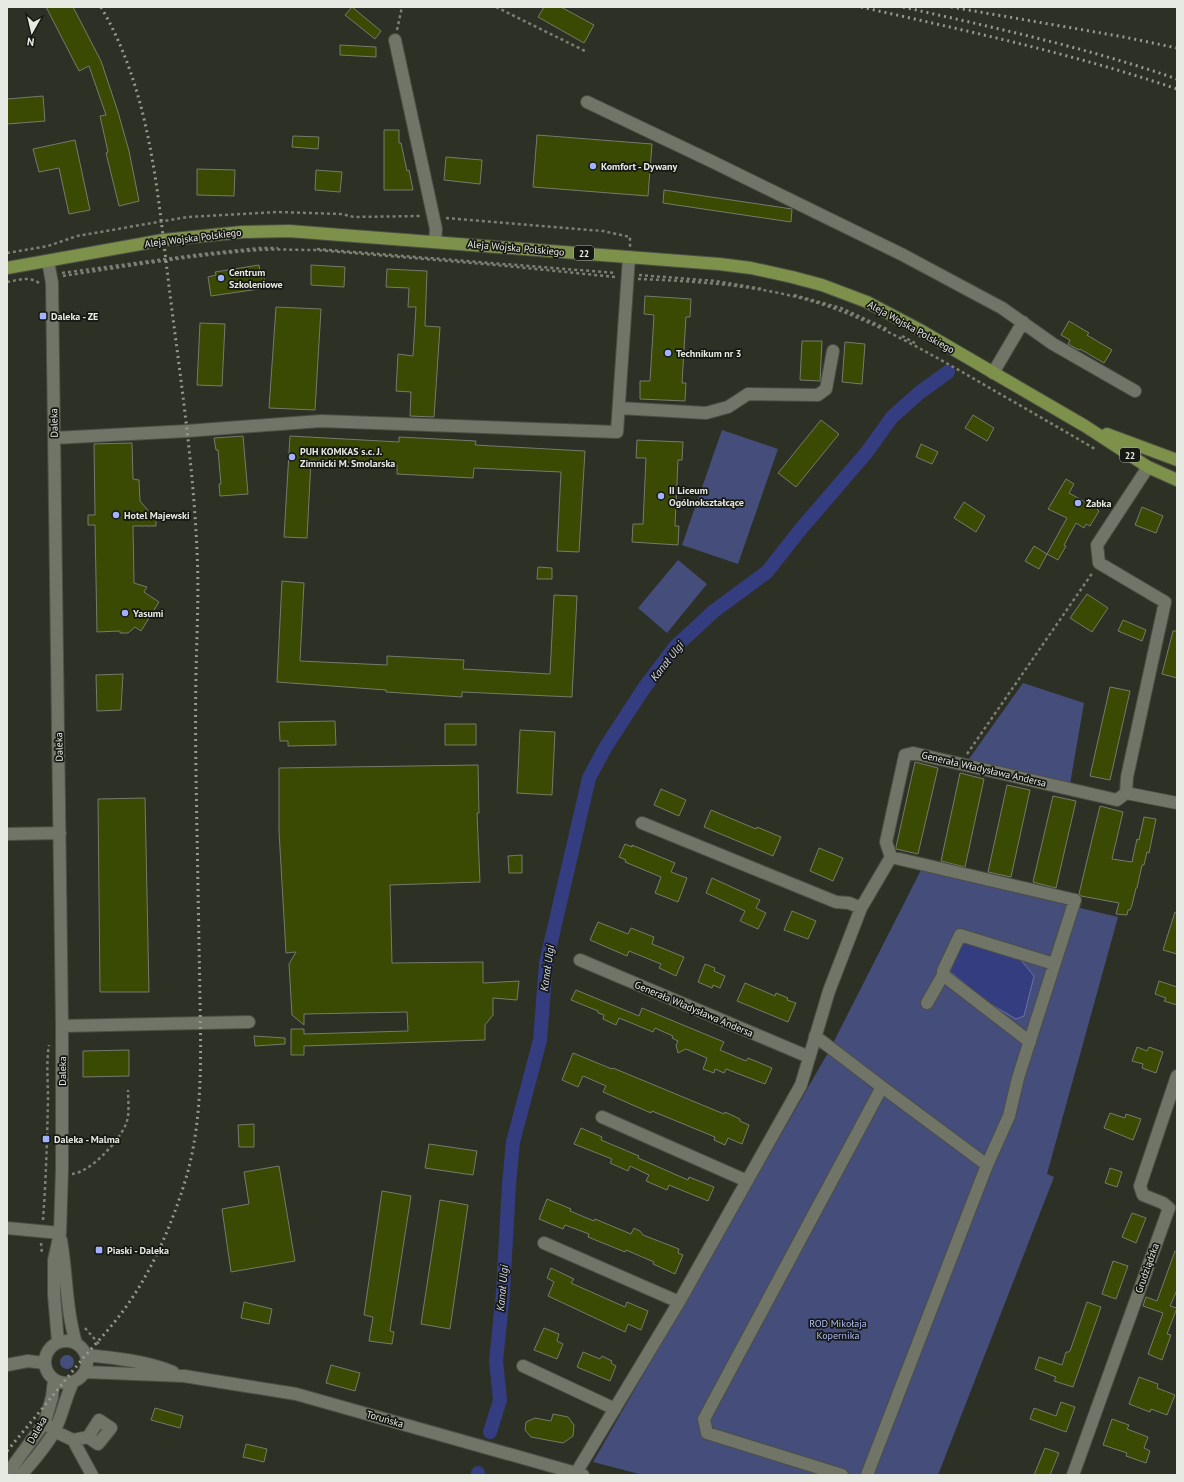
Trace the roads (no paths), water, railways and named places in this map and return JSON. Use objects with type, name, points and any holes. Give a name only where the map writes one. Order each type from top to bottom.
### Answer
[{"type":"main road","name":"Aleja Wojska Polskiego","points":[[7,268],[163,240],[242,232],[289,231],[435,241],[719,264],[751,268],[792,276],[822,285],[853,296],[890,313],[1085,426],[1148,467],[1177,480]]},
{"type":"main road","name":"Aleja Wojska Polskiego","points":[[1085,426],[1177,460]]},
{"type":"street","points":[[395,40],[436,228],[435,241]]},
{"type":"street","points":[[587,102],[903,255],[1002,308],[1053,344],[1135,391]]},
{"type":"street","points":[[54,438],[187,431],[321,421],[617,432],[630,257]]},
{"type":"street","name":"Daleka","points":[[48,261],[52,283],[60,833],[62,1026],[62,1175],[60,1233],[68,1312],[76,1343]]},
{"type":"street","points":[[993,373],[1023,322]]},
{"type":"street","points":[[619,408],[706,413],[728,407],[748,394],[818,395],[826,389],[833,350]]},
{"type":"street","points":[[1126,793],[1126,777],[1165,602],[1099,563],[1097,545],[1148,467]]},
{"type":"street","name":"Generała Władysława Andersa","points":[[891,857],[886,842],[905,755],[913,753],[1117,800],[1126,793],[1177,804]]},
{"type":"street","points":[[642,823],[836,902],[861,908]]},
{"type":"street","points":[[7,834],[60,833]]},
{"type":"street","points":[[580,1474],[615,1409],[679,1302],[801,1085],[808,1057],[829,991],[861,908],[891,857],[1075,900],[1018,1078],[1009,1116],[987,1165],[867,1475]]},
{"type":"street","points":[[927,1003],[943,975],[943,970],[960,935],[1054,964]]},
{"type":"street","name":"Generała Władysława Andersa","points":[[580,960],[808,1057]]},
{"type":"street","points":[[943,975],[1030,1042]]},
{"type":"street","points":[[62,1026],[249,1022]]},
{"type":"street","points":[[815,1036],[987,1165]]},
{"type":"street","name":"Grudziądzka","points":[[1073,1475],[1169,1208],[1164,1203],[1143,1195],[1140,1186],[1177,1076]]},
{"type":"street","points":[[842,1475],[707,1433],[704,1419],[882,1087]]},
{"type":"street","points":[[602,1117],[747,1181]]},
{"type":"street","points":[[7,1228],[60,1233]]},
{"type":"street","name":"Daleka","points":[[58,1342],[54,1295],[54,1260],[60,1233]]},
{"type":"street","points":[[544,1243],[679,1302]]},
{"type":"street","points":[[64,1341],[76,1343],[82,1348],[86,1355],[87,1364],[85,1372],[80,1379],[66,1384],[54,1380],[46,1370],[44,1363],[46,1354],[50,1348],[58,1342],[64,1341]]},
{"type":"street","name":"Toruńska","points":[[86,1355],[133,1360],[160,1367],[184,1376]]},
{"type":"street","points":[[7,1365],[28,1362],[44,1363]]},
{"type":"street","points":[[523,1366],[615,1409]]},
{"type":"street","name":"Toruńska","points":[[85,1372],[184,1376],[296,1394],[580,1474]]},
{"type":"street","name":"Daleka","points":[[7,1474],[45,1422],[52,1397],[54,1380]]},
{"type":"street","name":"Daleka","points":[[21,1475],[42,1449],[54,1431],[73,1382]]},
{"type":"street","points":[[45,1422],[54,1431],[73,1440],[92,1475]]},
{"type":"street","points":[[73,1440],[88,1437]]},
{"type":"waterway","name":"Kanał Ulgi","points":[[490,1432],[500,1400],[496,1361],[503,1292],[513,1142],[540,1040],[546,963],[589,778],[605,748],[644,688],[675,647],[714,611],[767,572],[800,530],[867,452],[892,417],[919,393],[948,372]]},
{"type":"railway","points":[[7,1451],[118,1318],[137,1291],[153,1263],[172,1218],[190,1165],[199,1095],[200,1023],[196,792],[198,581],[192,482],[155,173],[140,105],[130,71],[117,38],[101,7]]},
{"type":"railway","points":[[861,7],[981,34],[1060,54],[1138,76],[1177,89]]},
{"type":"railway","points":[[903,7],[1076,48],[1177,79]]},
{"type":"railway","points":[[951,7],[1124,37],[1177,48]]},
{"type":"place","name":"Komfort - Dywany","points":[[593,166]]},
{"type":"place","name":"Centrum Szkoleniowe","points":[[221,278]]},
{"type":"place","name":"Daleka - ZE","points":[[43,316]]},
{"type":"place","name":"Technikum nr 3","points":[[668,353]]},
{"type":"place","name":"PUH KOMKAS s.c. J. Zimnicki M. Smolarska","points":[[292,457]]},
{"type":"place","name":"II Liceum Ogólnokształcące","points":[[661,496]]},
{"type":"place","name":"Żabka","points":[[1078,503]]},
{"type":"place","name":"Hotel Majewski","points":[[116,515]]},
{"type":"place","name":"Yasumi","points":[[125,613]]},
{"type":"place","name":"Daleka - Malma","points":[[46,1139]]},
{"type":"place","name":"Piaski - Daleka","points":[[99,1250]]},
{"type":"park label","name":"ROD Mikołaja Kopernika","points":[[838,1328]]}]
